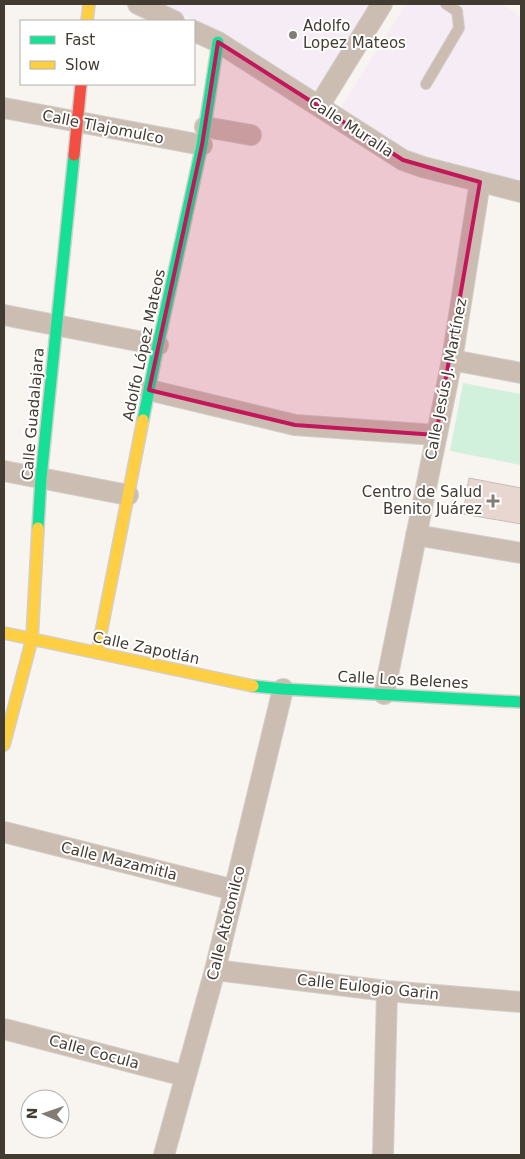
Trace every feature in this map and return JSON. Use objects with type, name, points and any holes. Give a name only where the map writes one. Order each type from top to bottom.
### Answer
[{"type":"street","points":[[87,20],[89,4]]},
{"type":"street","points":[[138,4],[172,20]]},
{"type":"street","points":[[319,106],[382,4]]},
{"type":"street","name":"Calle Muralla","points":[[195,30],[218,42],[403,160],[423,167],[521,192]]},
{"type":"street","name":"Adolfo López Mateos","points":[[97,653],[158,346],[203,136],[218,42]]},
{"type":"street","name":"Calle Guadalajara","points":[[4,746],[32,639],[41,478],[81,85]]},
{"type":"street","name":"Calle Tlajomulco","points":[[4,108],[77,123],[203,136],[250,135]]},
{"type":"street","name":"Calle Jesús J. Martínez","points":[[384,694],[452,360],[480,182]]},
{"type":"street","points":[[4,315],[158,346]]},
{"type":"street","points":[[452,360],[521,373]]},
{"type":"street","points":[[149,390],[295,426],[436,435]]},
{"type":"street","points":[[4,471],[128,496]]},
{"type":"street","points":[[416,535],[521,553]]},
{"type":"street","name":"Calle Zapotlán","points":[[4,632],[248,685],[283,689]]},
{"type":"street","name":"Calle Los Belenes","points":[[283,689],[521,702]]},
{"type":"street","name":"Calle Atotonilco","points":[[164,1155],[214,970],[283,689]]},
{"type":"street","name":"Calle Mazamitla","points":[[4,832],[234,890]]},
{"type":"street","name":"Calle Eulogio Garin","points":[[214,970],[387,990],[521,1002]]},
{"type":"street","points":[[383,1155],[387,990]]},
{"type":"street","name":"Calle Cocula","points":[[4,1029],[185,1076]]},
{"type":"lane","points":[[426,84],[459,28],[457,11],[446,4]]},
{"type":"highlighted area","points":[[218,42],[403,160],[480,182],[436,435],[295,425],[149,390],[202,145]]},
{"type":"shaded area","points":[[166,4],[373,4],[315,98]]},
{"type":"shaded area","points":[[406,4],[502,4],[521,17],[521,187],[417,161],[339,110]]},
{"type":"green space","points":[[463,383],[521,394],[521,465],[450,451]]},
{"type":"building","name":"Centro de Salud Benito Juárez","points":[[469,478],[521,488],[521,524],[463,514]]},
{"type":"traffic: fast","points":[[143,420],[202,145],[218,42]]},
{"type":"traffic: fast","points":[[38,528],[41,478],[74,155]]},
{"type":"traffic: fast","points":[[253,686],[521,702]]},
{"type":"traffic: slow","points":[[87,20],[89,4]]},
{"type":"traffic: slow","points":[[97,653],[143,420]]},
{"type":"traffic: slow","points":[[4,745],[32,639],[38,528]]},
{"type":"traffic: slow","points":[[4,633],[253,686]]},
{"type":"traffic: jam","points":[[74,155],[81,85]]},
{"type":"place","name":"Adolfo Lopez Mateos","points":[[293,35]]},
{"type":"place","name":"Centro de Salud Benito Juárez","points":[[493,501]]}]
